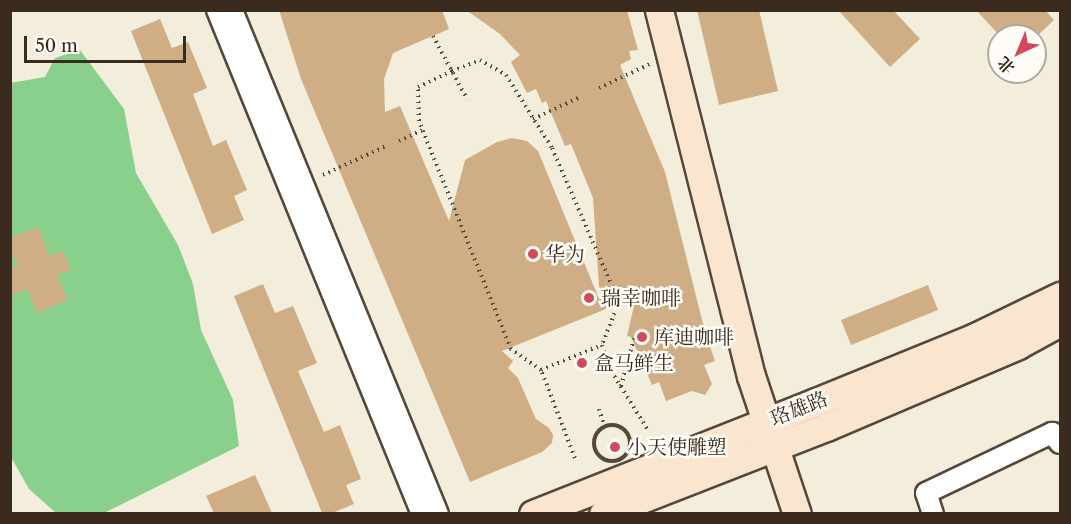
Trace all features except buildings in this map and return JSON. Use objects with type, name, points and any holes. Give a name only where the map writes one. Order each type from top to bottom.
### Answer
[{"type":"main road","points":[[659,10],[752,376],[774,432]]},
{"type":"main road","points":[[673,10],[774,432],[795,506]]},
{"type":"main road","name":"珞雄路","points":[[603,513],[1060,296]]},
{"type":"main road","name":"珞雄路","points":[[533,513],[982,360],[1060,322]]},
{"type":"street","points":[[217,10],[422,513]]},
{"type":"street","points":[[232,10],[438,513]]},
{"type":"street","points":[[933,513],[926,493],[1052,433],[1060,443]]},
{"type":"path","points":[[433,36],[467,99]]},
{"type":"path","points":[[575,458],[541,370],[511,350],[419,121],[418,87],[480,60],[506,75],[552,148],[619,302],[602,345],[608,366],[648,430]]},
{"type":"path","points":[[599,88],[652,63]]},
{"type":"path","points":[[533,119],[578,98]]},
{"type":"path","points":[[399,141],[423,130]]},
{"type":"path","points":[[323,175],[386,146]]},
{"type":"path","points":[[621,386],[634,339]]},
{"type":"path","points":[[541,370],[602,345]]},
{"type":"path","points":[[599,409],[605,427]]},
{"type":"path","points":[[605,427],[621,428],[628,436],[627,452],[619,459],[603,459],[595,450],[597,434],[605,427]]},
{"type":"green space","points":[[80,50],[124,109],[136,173],[178,245],[193,284],[201,330],[233,400],[239,446],[104,513],[56,513],[29,489],[11,457],[10,83],[45,77],[55,58]]},
{"type":"place","name":"华为","points":[[533,254]]},
{"type":"place","name":"瑞幸咖啡","points":[[589,298]]},
{"type":"place","name":"库迪咖啡","points":[[642,337]]},
{"type":"place","name":"盒马鲜生","points":[[582,363]]},
{"type":"place","name":"小天使雕塑","points":[[615,447]]}]
